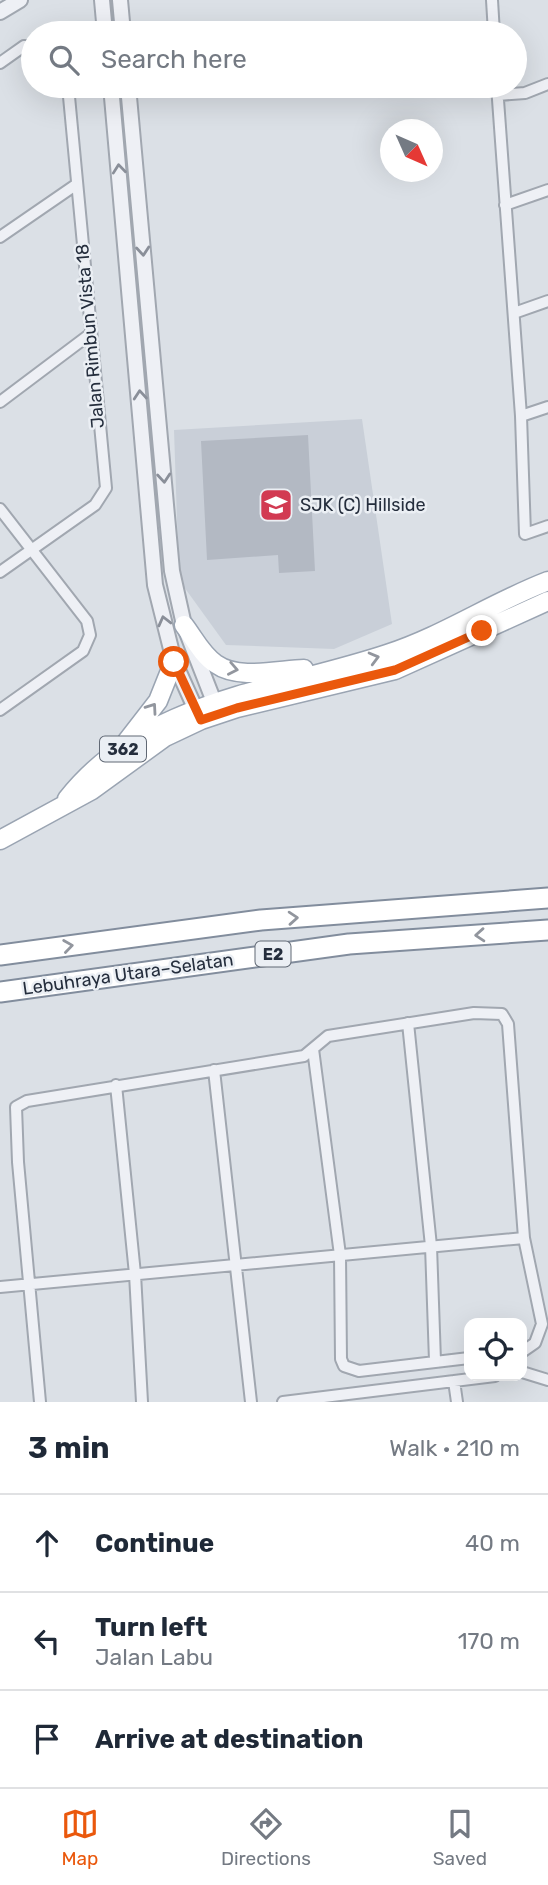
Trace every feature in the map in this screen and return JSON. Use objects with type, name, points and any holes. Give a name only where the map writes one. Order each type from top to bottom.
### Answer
[{"type":"highway","name":"Lebuhraya Utara–Selatan","points":[[0,955],[261,920],[548,898]]},
{"type":"highway","name":"Lebuhraya Utara–Selatan","points":[[0,992],[349,944],[548,930]]},
{"type":"main road","name":"362","points":[[63,804],[86,776],[121,750],[197,714],[340,667],[389,654],[548,581]]},
{"type":"main road","name":"362","points":[[216,708],[395,670],[548,601]]},
{"type":"main road","points":[[184,625],[205,655],[225,669],[242,672],[340,667]]},
{"type":"main road","points":[[121,750],[158,701],[174,662]]},
{"type":"main road","name":"362","points":[[0,840],[92,790],[197,714]]},
{"type":"street","points":[[0,12],[20,0]]},
{"type":"street","points":[[102,0],[105,21]]},
{"type":"street","points":[[120,0],[122,21]]},
{"type":"street","points":[[492,0],[493,21]]},
{"type":"street","points":[[0,64],[21,48]]},
{"type":"street","points":[[527,92],[548,85]]},
{"type":"street","name":"Jalan Rimbun Vista 18","points":[[0,572],[95,505],[106,488],[89,335],[69,98]]},
{"type":"street","points":[[112,98],[155,585],[174,662],[197,714]]},
{"type":"street","points":[[129,98],[172,571],[184,625],[216,708]]},
{"type":"street","points":[[498,98],[522,416],[525,534],[548,526]]},
{"type":"street","points":[[0,237],[76,184]]},
{"type":"street","points":[[505,205],[548,190]]},
{"type":"street","points":[[513,313],[548,301]]},
{"type":"street","points":[[0,402],[89,335]]},
{"type":"street","points":[[522,416],[548,407]]},
{"type":"street","points":[[144,447],[161,445]]},
{"type":"street","points":[[0,509],[87,621],[90,635],[83,651],[0,710]]},
{"type":"street","points":[[40,1402],[15,1126],[16,1107],[27,1101],[116,1085],[304,1056],[328,1036],[474,1013],[502,1014],[508,1024],[524,1238],[542,1324],[535,1343],[527,1349]]},
{"type":"street","points":[[408,1023],[430,1246],[435,1361]]},
{"type":"street","points":[[313,1049],[340,1255],[341,1359],[344,1366],[359,1371],[464,1358]]},
{"type":"street","points":[[214,1069],[251,1402]]},
{"type":"street","points":[[116,1085],[135,1274],[142,1402]]},
{"type":"street","points":[[0,1287],[524,1238]]},
{"type":"street","points":[[527,1374],[548,1380]]},
{"type":"street","points":[[283,1402],[350,1399],[464,1380]]},
{"type":"street","points":[[454,1381],[457,1402]]},
{"type":"shaded area","name":"SJK (C) Hillside","points":[[362,419],[392,624],[334,649],[226,645],[179,580],[174,430]]},
{"type":"building","points":[[308,435],[315,571],[279,573],[278,555],[207,560],[201,441]]},
{"type":"place","name":"SJK (C) Hillside","points":[[276,505]]},
{"type":"route","points":[[174,662],[201,720],[237,708],[395,670],[482,631]]}]
